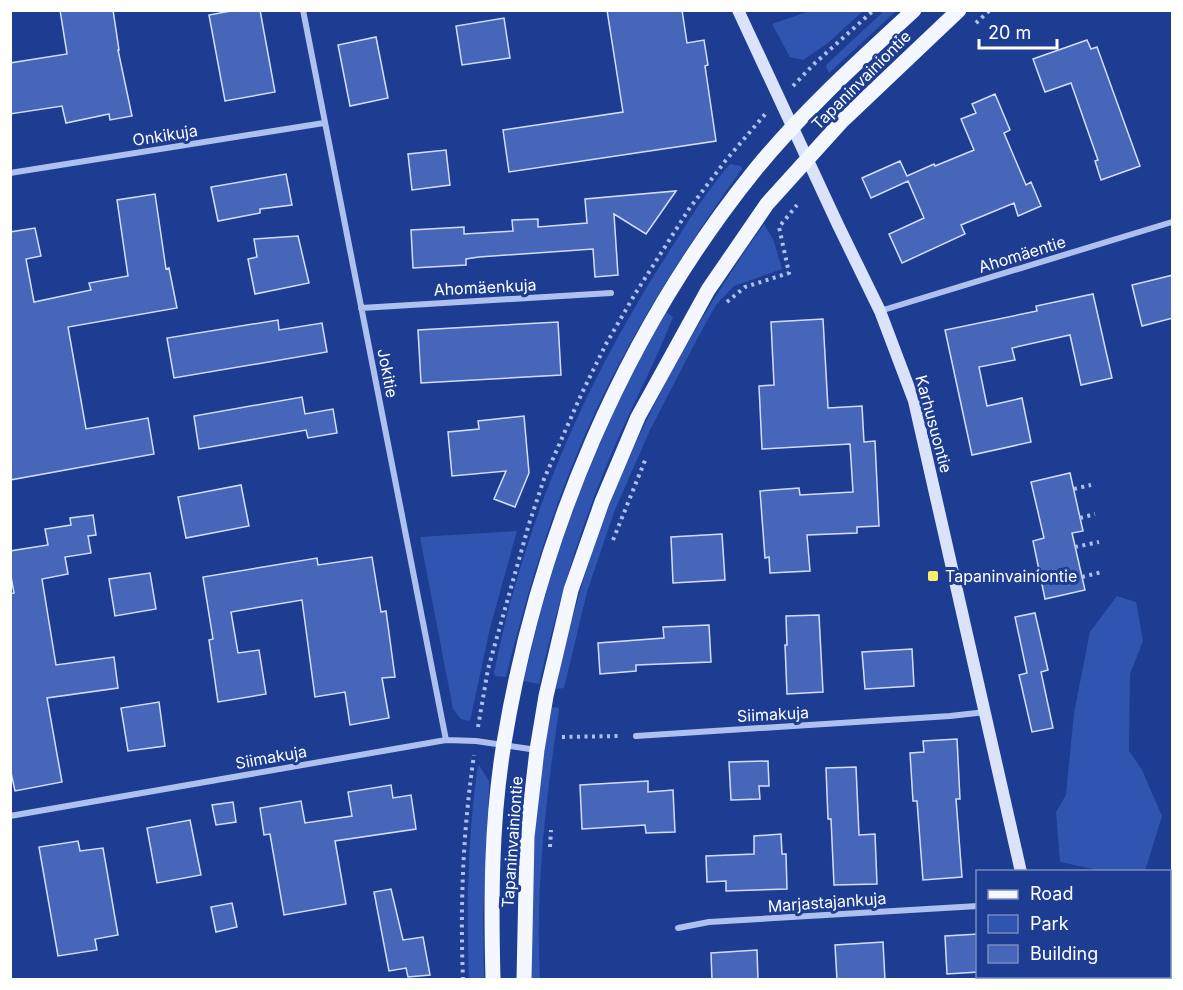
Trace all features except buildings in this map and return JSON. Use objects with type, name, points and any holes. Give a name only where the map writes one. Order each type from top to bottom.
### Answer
[{"type":"main road","name":"Tapaninvainiontie","points":[[493,980],[491,916],[494,838],[504,745],[540,585],[570,495],[608,406],[678,275],[754,171],[827,90],[914,10]]},
{"type":"main road","name":"Tapaninvainiontie","points":[[524,980],[527,837],[546,696],[570,590],[602,502],[638,417],[708,290],[768,204],[842,121],[958,10]]},
{"type":"street","name":"Jokitie","points":[[303,10],[446,740]]},
{"type":"street","name":"Karhusuontie","points":[[738,10],[807,161],[880,311],[914,401],[1021,870]]},
{"type":"street","name":"Onkikuja","points":[[10,173],[324,123]]},
{"type":"street","name":"Ahomäentie","points":[[880,311],[1173,222]]},
{"type":"street","name":"Ahomäenkuja","points":[[361,308],[611,293]]},
{"type":"street","name":"Siimakuja","points":[[636,736],[940,717],[986,712]]},
{"type":"street","name":"Siimakuja","points":[[10,816],[446,740],[476,741],[537,750]]},
{"type":"street","name":"Marjastajankuja","points":[[678,928],[709,922],[976,906]]},
{"type":"path","points":[[970,27],[990,10]]},
{"type":"path","points":[[722,312],[727,302],[745,287],[789,273],[779,227],[817,181]]},
{"type":"path","points":[[613,541],[647,455]]},
{"type":"path","points":[[1074,489],[1091,485]]},
{"type":"path","points":[[1080,518],[1095,514]]},
{"type":"path","points":[[1075,547],[1098,542]]},
{"type":"path","points":[[1082,577],[1102,572]]},
{"type":"path","points":[[560,748],[563,728]]},
{"type":"path","points":[[561,737],[636,736]]},
{"type":"path","points":[[550,848],[551,824]]},
{"type":"green space","points":[[810,11],[863,11],[828,43],[803,60],[790,57],[772,24]]},
{"type":"green space","points":[[884,11],[896,11],[829,73],[827,64]]},
{"type":"green space","points":[[730,164],[741,166],[742,169],[665,284],[598,406],[545,539],[506,677],[495,676],[505,623],[526,549],[541,505],[577,419],[641,297],[712,186]]},
{"type":"green space","points":[[764,224],[773,239],[782,269],[734,286],[716,305],[697,339],[650,430],[614,512],[587,592],[564,688],[556,689],[589,563],[610,504],[635,445],[694,333],[727,278]]},
{"type":"green space","points":[[666,312],[673,317],[608,462],[577,544],[539,684],[524,681],[548,587],[579,494],[618,403]]},
{"type":"green space","points":[[517,531],[490,628],[470,721],[461,719],[453,709],[420,537]]},
{"type":"green space","points":[[1117,596],[1136,602],[1143,641],[1130,674],[1129,751],[1142,770],[1162,816],[1145,870],[1094,870],[1060,862],[1056,812],[1066,795],[1074,713],[1090,632]]},
{"type":"green space","points":[[552,707],[559,708],[559,710],[540,878],[540,979],[532,980],[531,911],[534,843],[541,774]]},
{"type":"green space","points":[[479,765],[489,781],[483,916],[484,979],[469,980],[469,875],[474,797]]},
{"type":"green space","points":[[1171,960],[1172,962],[1172,979],[1076,979],[1171,978]]},
{"type":"place","name":"Tapaninvainiontie","points":[[933,576]]}]
